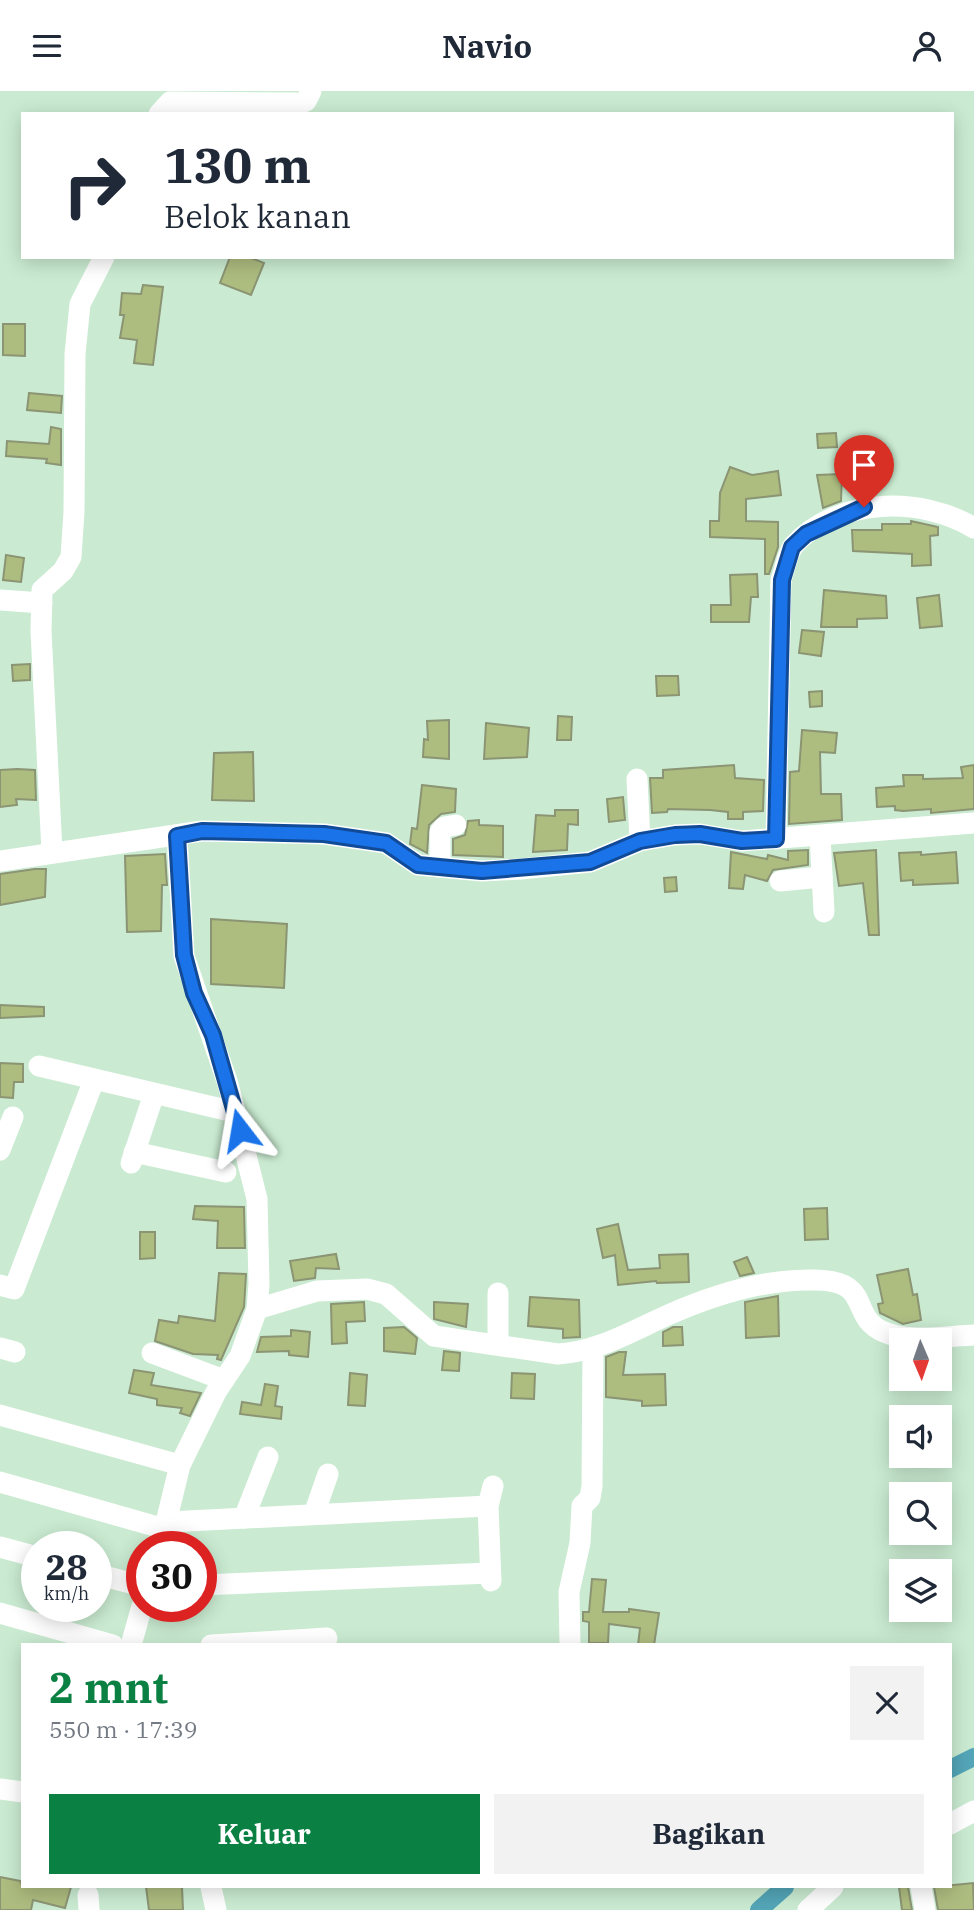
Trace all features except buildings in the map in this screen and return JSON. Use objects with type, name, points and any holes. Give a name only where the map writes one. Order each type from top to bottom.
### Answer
[{"type":"street","points":[[161,112],[170,102],[301,103],[310,97],[311,91]]},
{"type":"street","points":[[52,852],[43,590],[63,571],[71,557],[74,512],[75,354],[80,304],[103,259]]},
{"type":"street","points":[[776,839],[782,580],[792,547],[827,523],[864,507],[923,507],[954,515],[974,528]]},
{"type":"street","points":[[0,600],[42,603]]},
{"type":"street","points":[[637,779],[640,841]]},
{"type":"street","points":[[0,861],[202,831],[324,834],[386,843],[418,865],[482,871],[590,862],[640,841],[700,834],[742,841],[974,823]]},
{"type":"street","points":[[440,867],[440,832],[444,827],[456,825]]},
{"type":"street","points":[[164,1531],[180,1465],[224,1380],[240,1356],[257,1309],[257,1199],[228,1084],[184,955],[177,836]]},
{"type":"street","points":[[820,836],[824,912]]},
{"type":"street","points":[[780,881],[822,877]]},
{"type":"street","points":[[38,1066],[230,1111]]},
{"type":"street","points":[[0,1285],[13,1289],[94,1080]]},
{"type":"street","points":[[154,1094],[133,1158],[226,1172]]},
{"type":"street","points":[[0,1150],[13,1117]]},
{"type":"street","points":[[257,1309],[317,1291],[367,1289],[386,1294],[434,1336],[558,1354],[593,1348],[720,1296],[811,1279],[843,1282],[851,1288],[868,1320],[886,1333],[915,1337],[974,1335]]},
{"type":"street","points":[[498,1293],[498,1344]]},
{"type":"street","points":[[570,1643],[569,1592],[580,1543],[582,1506],[590,1498],[592,1486],[593,1348]]},
{"type":"street","points":[[152,1353],[224,1380]]},
{"type":"street","points":[[0,1415],[180,1465]]},
{"type":"street","points":[[244,1518],[268,1457]]},
{"type":"street","points":[[314,1514],[328,1474]]},
{"type":"street","points":[[0,1482],[158,1531]]},
{"type":"street","points":[[175,1531],[244,1518],[314,1514],[491,1496],[491,1577],[217,1585]]},
{"type":"street","points":[[0,1546],[21,1552]]},
{"type":"street","points":[[0,1613],[106,1643]]},
{"type":"street","points":[[132,1643],[137,1622]]},
{"type":"street","points":[[250,1643],[327,1639]]},
{"type":"street","points":[[0,1789],[21,1792]]},
{"type":"street","points":[[952,1823],[974,1811]]},
{"type":"street","points":[[211,1888],[216,1910]]},
{"type":"street","points":[[808,1910],[832,1888]]},
{"type":"street","points":[[921,1888],[925,1910]]},
{"type":"waterway","points":[[952,1768],[974,1757]]},
{"type":"waterway","points":[[759,1910],[784,1888]]},
{"type":"route","points":[[240,1130],[213,1035],[194,993],[184,955],[177,836],[202,831],[324,834],[386,843],[418,865],[482,871],[590,862],[640,841],[675,835],[700,834],[742,841],[776,839],[782,580],[792,547],[806,534],[864,507]]}]
